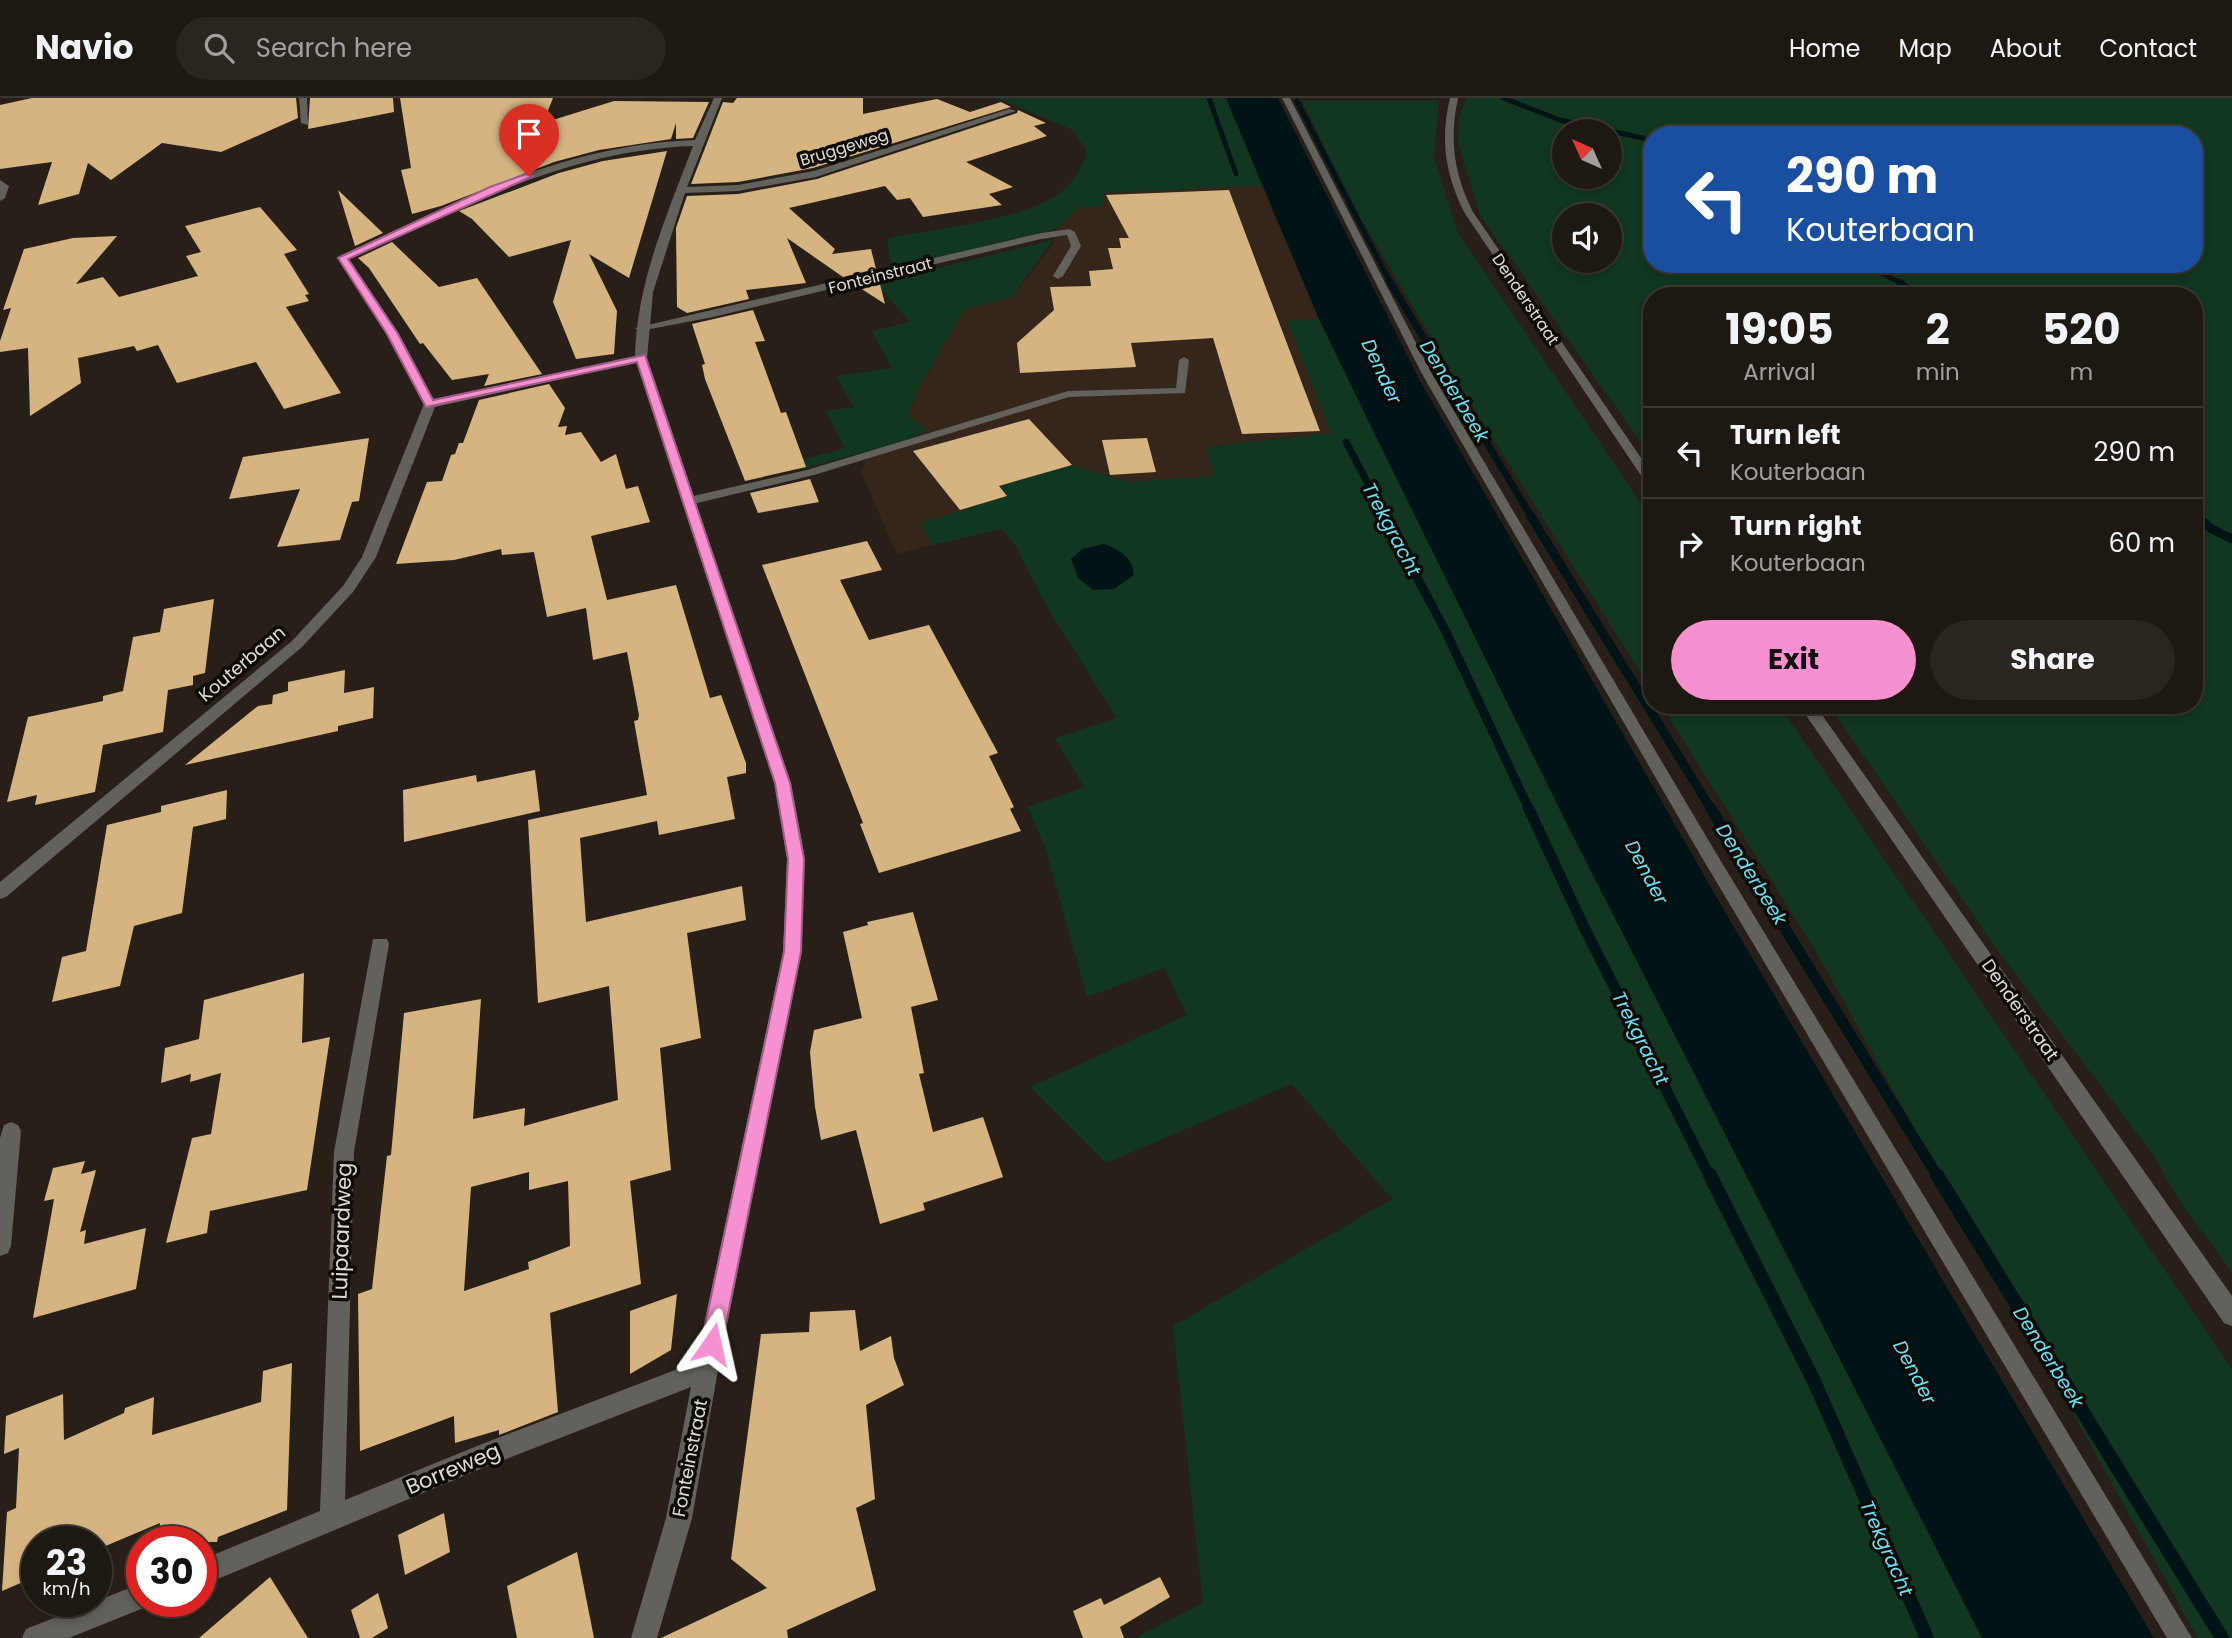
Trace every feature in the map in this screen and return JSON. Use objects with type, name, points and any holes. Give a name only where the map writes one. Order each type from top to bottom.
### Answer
[{"type":"street","name":"Fonteinstraat","points":[[644,1638],[680,1518],[706,1370],[792,952],[796,859],[783,783],[641,358],[640,328],[646,286],[698,143],[718,98]]},
{"type":"street","name":"Denderstraat","points":[[1454,98],[1446,134],[1456,191],[1478,229],[1643,470]]},
{"type":"street","name":"Bruggeweg","points":[[681,190],[738,188],[816,174],[1012,111]]},
{"type":"street","points":[[641,358],[430,404],[393,334],[343,258],[493,189],[552,168],[633,147],[698,143]]},
{"type":"street","points":[[0,183],[4,186],[0,198]]},
{"type":"street","name":"Kouterbaan","points":[[0,892],[297,644],[348,589],[369,557],[430,404]]},
{"type":"street","name":"Denderstraat","points":[[1813,714],[2232,1315]]},
{"type":"street","name":"Luipaardweg","points":[[332,1520],[345,1152],[380,944]]},
{"type":"street","points":[[0,1246],[11,1131]]},
{"type":"street","name":"Borreweg","points":[[217,1567],[477,1458],[706,1370]]},
{"type":"street","points":[[35,1638],[126,1602]]},
{"type":"lane","points":[[303,98],[305,123]]},
{"type":"lane","points":[[1286,98],[1427,374],[1707,852],[2180,1638]]},
{"type":"lane","name":"Fonteinstraat","points":[[640,328],[713,314],[1041,236],[1070,232],[1076,246],[1058,276]]},
{"type":"lane","points":[[689,501],[810,473],[1068,394],[1181,391],[1184,360]]},
{"type":"shaded area","points":[[1262,186],[1319,319],[1287,321],[1332,433],[1214,446],[1215,476],[1128,482],[1072,465],[999,487],[1007,496],[920,524],[932,545],[897,554],[861,473],[869,451],[908,440],[926,430],[909,416],[917,391],[965,309],[1012,297],[1051,247],[1059,228],[1079,207],[1103,193]]},
{"type":"green space","points":[[997,98],[1226,98],[1262,186],[1104,193],[1104,206],[1079,207],[1059,228],[892,269],[887,238],[977,222],[1025,210],[1061,192],[1077,174],[1087,151],[1073,130]]},
{"type":"green space","points":[[1466,98],[2232,98],[2232,1272],[2181,1203],[2152,1153],[1993,944],[1835,714],[2203,714],[2203,287],[1643,287],[1643,445],[1480,215],[1458,143],[1459,117]]},
{"type":"green space","points":[[1302,101],[1439,101],[1434,157],[1457,231],[1643,507],[1643,677],[1466,396],[1361,219]]},
{"type":"green space","points":[[1053,240],[1012,297],[965,309],[917,391],[909,416],[927,430],[908,440],[798,470],[793,462],[845,448],[826,411],[854,407],[836,376],[892,368],[872,331],[910,322],[876,283]]},
{"type":"green space","points":[[1319,319],[1569,828],[1982,1638],[1135,1638],[1203,1603],[1173,1326],[1392,1199],[1292,1084],[1106,1163],[1030,1087],[1187,1015],[1164,968],[1087,997],[1046,850],[1028,807],[1084,787],[1055,738],[1117,718],[1048,609],[1015,545],[1002,529],[932,545],[920,523],[1007,496],[999,486],[1072,465],[1128,482],[1214,476],[1206,447],[1331,433],[1287,321]]},
{"type":"green space","points":[[1667,714],[1785,714],[2232,1369],[2232,1638],[2198,1638],[1815,950]]},
{"type":"water","name":"Dender","points":[[1226,98],[1278,98],[1419,379],[1724,910],[2154,1638],[1982,1638],[1569,828],[1378,441],[1319,319]]},
{"type":"water","points":[[1104,544],[1124,555],[1131,564],[1134,575],[1114,589],[1093,590],[1078,578],[1071,559],[1082,549]]},
{"type":"building","points":[[32,98],[296,98],[298,118],[221,152],[162,143],[111,180],[88,163],[79,194],[38,205],[52,162],[0,169],[0,105]]},
{"type":"building","points":[[310,98],[393,98],[394,112],[308,129]]},
{"type":"building","points":[[400,98],[553,98],[543,123],[614,101],[709,102],[693,138],[676,139],[676,123],[671,139],[599,150],[554,162],[441,206],[412,214],[401,170],[411,168]]},
{"type":"building","points":[[737,98],[863,98],[863,114],[937,99],[970,112],[1001,102],[1011,107],[813,168],[738,182],[691,184],[723,102],[733,103]]},
{"type":"building","points":[[1018,110],[1046,123],[1034,126],[1047,136],[966,162],[1013,187],[989,194],[1002,205],[923,217],[910,198],[897,200],[885,186],[789,208],[835,249],[832,254],[871,249],[876,269],[843,277],[787,238],[806,283],[746,290],[749,299],[687,313],[677,307],[676,228],[687,196],[738,194],[817,179],[1017,113]]},
{"type":"building","points":[[667,151],[629,278],[589,254],[617,311],[614,354],[576,359],[553,302],[571,240],[509,257],[472,219],[459,211],[559,173],[603,161]]},
{"type":"building","points":[[338,190],[383,233],[355,246]]},
{"type":"building","points":[[1229,190],[1320,431],[1242,434],[1213,338],[1131,343],[1136,367],[1020,373],[1017,343],[1054,310],[1050,287],[1091,286],[1089,271],[1113,269],[1108,248],[1121,248],[1119,238],[1129,238],[1106,195]]},
{"type":"building","points":[[260,207],[297,250],[284,254],[309,294],[305,295],[309,301],[286,307],[341,393],[284,409],[256,362],[177,383],[158,345],[137,351],[134,346],[78,358],[81,383],[30,416],[28,348],[0,352],[0,341],[11,308],[3,310],[24,249],[73,238],[117,236],[76,284],[103,277],[119,297],[198,276],[186,256],[201,252],[185,226]]},
{"type":"building","points":[[392,242],[439,287],[477,278],[542,374],[484,386],[489,374],[452,380],[423,343],[420,344],[369,268],[358,258]]},
{"type":"building","points":[[879,280],[885,304],[857,286]]},
{"type":"building","points":[[753,310],[765,341],[755,342],[781,413],[786,412],[806,467],[745,481],[705,379],[702,365],[705,364],[692,324]]},
{"type":"building","points":[[549,384],[565,408],[558,427],[567,426],[565,435],[581,432],[601,462],[616,454],[626,489],[638,486],[650,522],[591,536],[607,600],[676,585],[710,698],[721,695],[746,763],[746,773],[727,777],[735,819],[659,835],[657,821],[580,838],[586,922],[742,886],[746,920],[687,933],[701,1038],[660,1048],[671,1170],[630,1181],[641,1284],[550,1313],[558,1412],[499,1435],[499,1430],[455,1443],[454,1416],[360,1451],[358,1294],[372,1289],[387,1156],[391,1155],[404,1013],[481,999],[473,1119],[525,1108],[524,1126],[618,1100],[609,986],[538,1003],[528,820],[647,795],[634,721],[638,720],[639,715],[627,652],[593,660],[586,608],[547,617],[534,552],[502,555],[501,549],[454,560],[396,564],[427,482],[442,481],[451,455],[455,454],[459,443],[463,443],[479,400]],"holes":[[[529,1172],[529,1190],[568,1181],[570,1246],[528,1262],[529,1269],[464,1291],[471,1187]]]},
{"type":"building","points":[[1029,419],[1072,465],[999,486],[1007,496],[960,510],[913,451]]},
{"type":"building","points":[[369,438],[359,501],[352,502],[340,540],[277,547],[300,489],[229,499],[243,457]]},
{"type":"building","points":[[1147,438],[1156,472],[1110,475],[1102,440]]},
{"type":"building","points":[[810,479],[819,502],[758,513],[750,493]]},
{"type":"building","points":[[867,541],[882,570],[840,580],[869,640],[929,625],[998,753],[989,756],[1014,807],[1010,809],[1021,831],[879,873],[860,824],[863,823],[762,565]]},
{"type":"building","points":[[214,599],[205,673],[193,676],[193,685],[168,690],[163,732],[103,745],[95,792],[35,805],[37,795],[7,802],[28,717],[103,701],[103,696],[123,691],[133,637],[160,632],[164,609]]},
{"type":"building","points":[[345,670],[344,693],[374,687],[373,718],[338,726],[338,731],[185,765],[258,706],[272,704],[273,695],[288,691],[288,682]]},
{"type":"building","points":[[535,770],[540,811],[404,842],[403,790],[476,775],[477,782]]},
{"type":"building","points":[[227,790],[226,819],[193,827],[182,913],[134,926],[120,986],[52,1002],[62,957],[86,951],[107,825],[161,812],[161,806]]},
{"type":"building","points":[[913,912],[938,1000],[911,1007],[924,1073],[919,1074],[933,1132],[983,1117],[1003,1177],[923,1203],[925,1210],[880,1224],[856,1130],[821,1140],[810,1052],[814,1030],[862,1018],[843,932],[868,925],[867,922]]},
{"type":"building","points":[[304,973],[302,1043],[330,1037],[307,1190],[210,1211],[207,1233],[166,1243],[192,1138],[211,1134],[221,1073],[190,1082],[191,1074],[161,1083],[165,1048],[199,1039],[204,1000]]},
{"type":"building","points":[[85,1161],[81,1174],[96,1170],[80,1232],[86,1230],[84,1244],[146,1228],[136,1289],[33,1318],[54,1199],[44,1201],[53,1168]]},
{"type":"building","points":[[677,1294],[671,1350],[630,1374],[630,1311]]},
{"type":"building","points":[[855,1310],[860,1351],[891,1336],[894,1358],[904,1385],[866,1405],[875,1499],[856,1508],[876,1590],[787,1630],[788,1638],[661,1638],[767,1588],[731,1559],[761,1334],[809,1332],[810,1312]]},
{"type":"building","points":[[292,1363],[287,1510],[218,1537],[217,1542],[217,1526],[160,1526],[160,1523],[153,1526],[126,1526],[126,1537],[112,1543],[112,1526],[21,1526],[21,1583],[2,1591],[7,1512],[16,1508],[19,1448],[4,1454],[6,1416],[63,1394],[64,1440],[124,1413],[125,1408],[154,1397],[152,1435],[261,1402],[263,1371]]},
{"type":"building","points":[[444,1513],[450,1552],[405,1575],[398,1535]]},
{"type":"building","points":[[577,1552],[594,1638],[517,1638],[507,1586]]},
{"type":"building","points":[[270,1577],[308,1638],[199,1638],[241,1602]]},
{"type":"building","points":[[1160,1577],[1170,1597],[1120,1627],[1124,1638],[1083,1638],[1073,1611],[1101,1598],[1104,1605]]},
{"type":"building","points":[[378,1593],[388,1628],[372,1638],[360,1638],[351,1610]]},
{"type":"waterway","name":"Trekgracht","points":[[1209,98],[1236,174]]},
{"type":"waterway","points":[[1503,98],[1560,120],[1643,138]]},
{"type":"waterway","name":"Denderbeek","points":[[1297,101],[1391,284]]},
{"type":"waterway","points":[[1881,273],[1899,282]]},
{"type":"waterway","name":"Denderbeek","points":[[1390,282],[1531,516]]},
{"type":"waterway","points":[[1899,282],[1903,284]]},
{"type":"waterway","points":[[1899,282],[1906,287]]},
{"type":"waterway","name":"Trekgracht","points":[[1346,442],[1385,516]]},
{"type":"waterway","name":"Trekgracht","points":[[1384,515],[1446,632],[1529,809]]},
{"type":"waterway","name":"Denderbeek","points":[[1530,515],[1643,699]]},
{"type":"waterway","points":[[2203,522],[2232,539]]},
{"type":"waterway","name":"Denderbeek","points":[[1653,714],[1711,809]]},
{"type":"waterway","name":"Trekgracht","points":[[1528,807],[1584,927],[1710,1177]]},
{"type":"waterway","name":"Denderbeek","points":[[1710,807],[1938,1177]]},
{"type":"waterway","name":"Trekgracht","points":[[1710,1175],[1814,1381],[1927,1638]]},
{"type":"waterway","name":"Denderbeek","points":[[1937,1175],[2222,1638]]},
{"type":"route","points":[[529,176],[493,189],[343,258],[393,334],[430,404],[532,379],[641,358],[783,783],[796,859],[792,952],[712,1344]]}]
